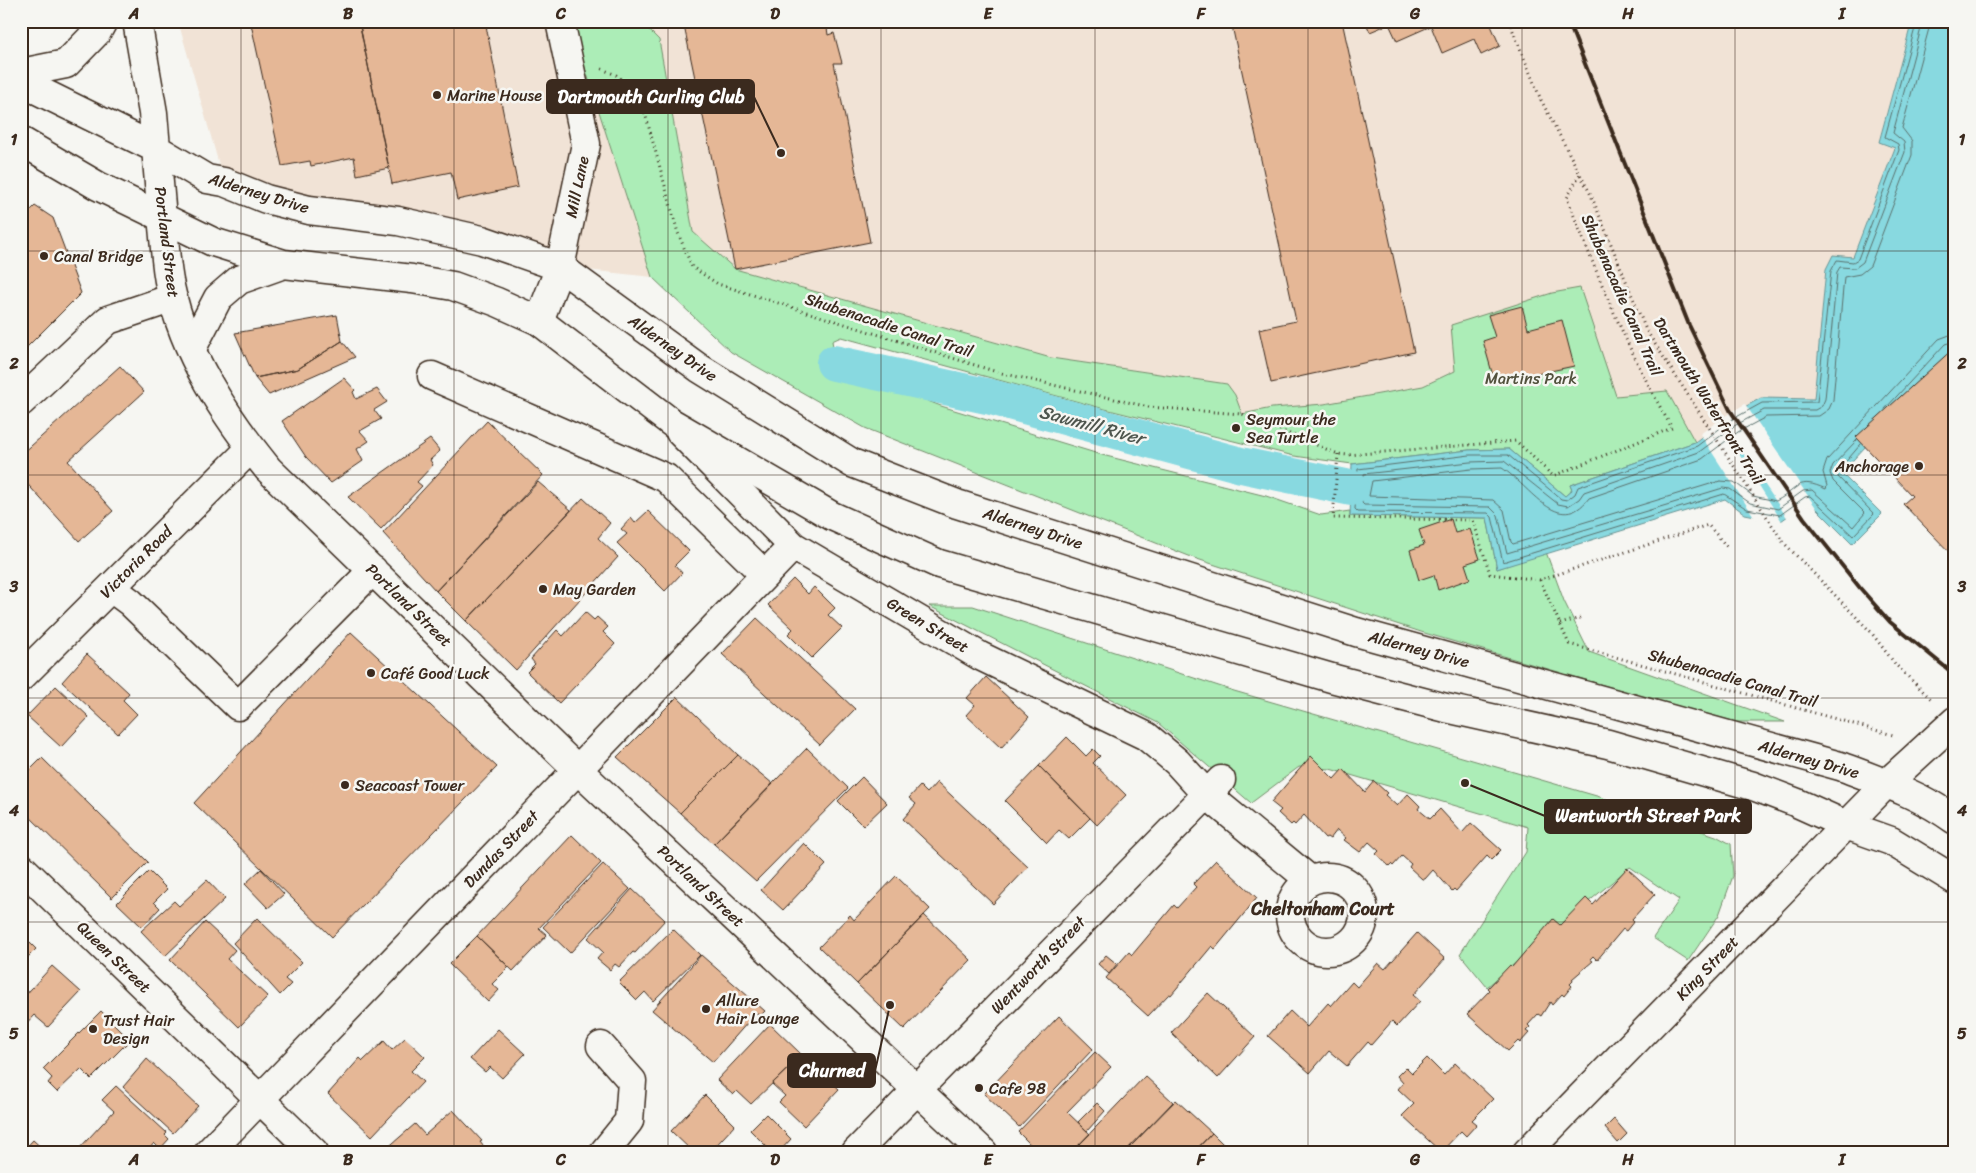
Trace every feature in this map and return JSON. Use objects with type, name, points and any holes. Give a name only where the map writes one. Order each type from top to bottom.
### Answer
[{"type":"street","points":[[21,73],[66,64],[97,32],[103,21]]},
{"type":"street","name":"Portland Street","points":[[137,21],[153,113],[162,218],[173,298],[204,377],[251,448],[268,469],[578,770],[983,1152]]},
{"type":"street","name":"Mill Lane","points":[[540,321],[560,267],[586,144],[560,21]]},
{"type":"street","name":"Alderney Drive","points":[[21,82],[155,148],[207,178],[309,210],[398,221],[482,240],[560,267],[699,368],[852,463],[957,504],[1356,632],[1840,766],[1887,783],[1937,807],[1955,820]]},
{"type":"street","points":[[21,141],[98,186],[213,242],[284,264],[412,279],[453,286],[497,302],[540,321],[672,424],[832,516],[939,564],[1335,679],[1446,708],[1608,744],[1744,783],[1795,802],[1846,825],[1891,841],[1955,880]]},
{"type":"street","points":[[192,348],[218,298],[239,280],[284,264]]},
{"type":"street","points":[[21,402],[108,320],[173,298]]},
{"type":"street","points":[[432,376],[666,478],[766,575]]},
{"type":"street","name":"Green Street","points":[[672,424],[793,546],[980,656],[1146,736],[1177,762],[1213,787]]},
{"type":"street","name":"Victoria Road","points":[[21,677],[251,448]]},
{"type":"street","name":"Dundas Street","points":[[208,1152],[793,546]]},
{"type":"street","points":[[111,588],[130,602],[238,706],[373,570]]},
{"type":"street","name":"King Street","points":[[1527,1152],[1887,783],[1955,720]]},
{"type":"street","points":[[1213,787],[1310,880]]},
{"type":"street","name":"Wentworth Street","points":[[856,1152],[1213,787]]},
{"type":"street","name":"Queen Street","points":[[21,867],[314,1152]]},
{"type":"street","points":[[601,1046],[632,1082],[629,1121],[604,1152]]},
{"type":"path","name":"Dartmouth Waterfront Trail","points":[[1509,21],[1541,100],[1592,195],[1646,330],[1783,542],[1870,632],[1896,665],[1932,700]]},
{"type":"path","name":"Shubenacadie Canal Trail","points":[[567,54],[616,75],[640,95],[678,233],[692,267],[718,284],[996,372],[1149,407],[1242,414],[1338,456],[1516,441],[1553,476],[1672,428],[1645,382],[1611,308],[1567,198],[1581,172]]},
{"type":"path","points":[[1338,456],[1333,518],[1473,520],[1490,574],[1540,580],[1708,525],[1728,548]]},
{"type":"path","name":"Shubenacadie Canal Trail","points":[[1540,580],[1569,644],[1929,745]]},
{"type":"path","points":[[1560,624],[1584,617]]},
{"type":"shaded area","points":[[178,21],[570,21],[652,277],[560,267],[224,182]]},
{"type":"shaded area","points":[[640,21],[1912,21],[1879,141],[1895,148],[1853,257],[1826,269],[1814,399],[1761,398],[1728,416],[1695,442],[1667,391],[1616,397],[1455,371],[1423,386],[1324,404],[1272,408],[1242,414],[1235,395],[1227,384],[1051,358],[735,269],[693,232],[659,40]]},
{"type":"green space","name":"Martins Park","points":[[570,21],[640,21],[659,40],[693,232],[735,269],[1051,358],[1227,384],[1235,395],[1242,414],[1272,408],[1324,404],[1423,386],[1455,371],[1451,325],[1552,293],[1580,288],[1616,396],[1667,391],[1695,442],[1570,485],[1572,490],[1565,496],[1509,449],[1469,450],[1352,464],[1294,456],[1101,408],[841,337],[832,341],[835,356],[851,372],[941,406],[1102,455],[1266,496],[1321,515],[1350,511],[1350,516],[1487,518],[1497,569],[1546,552],[1564,601],[1589,652],[1785,722],[1736,722],[1627,692],[1421,632],[1194,558],[865,428],[731,352],[652,277]]},
{"type":"green space","points":[[929,606],[973,606],[1234,691],[1600,797],[1716,836],[1731,844],[1733,876],[1719,915],[1688,961],[1653,938],[1679,900],[1630,867],[1487,987],[1460,954],[1526,852],[1528,827],[1330,769],[1299,767],[1251,803],[1158,723]]},
{"type":"water","points":[[1912,21],[1955,21],[1955,350],[1841,473],[1882,514],[1852,544],[1809,501],[1781,521],[1745,514],[1725,499],[1497,569],[1487,518],[1350,516],[1352,464],[1469,450],[1509,449],[1565,496],[1572,490],[1570,485],[1695,442],[1728,416],[1761,398],[1814,399],[1826,269],[1833,255],[1853,257],[1895,148],[1879,142]]},
{"type":"pier","points":[[1745,404],[1817,509],[1815,511],[1808,504],[1788,519],[1720,419]]},
{"type":"pier","points":[[1718,421],[1783,523],[1755,518],[1700,434]]},
{"type":"building","points":[[265,21],[359,21],[389,168],[357,175],[354,157],[311,166],[310,161],[282,166],[251,24]]},
{"type":"building","name":"Marine House","points":[[359,21],[485,21],[518,187],[457,200],[451,172],[392,184]]},
{"type":"building","points":[[627,21],[657,21],[629,27]]},
{"type":"building","points":[[683,21],[826,21],[828,35],[834,33],[842,63],[834,63],[870,242],[735,269]]},
{"type":"building","points":[[1231,21],[1342,21],[1414,352],[1271,383],[1259,329],[1296,321]]},
{"type":"building","points":[[1365,21],[1489,21],[1500,46],[1481,55],[1474,39],[1442,53],[1431,26],[1397,41],[1389,24],[1370,32]]},
{"type":"building","name":"Canal Bridge","points":[[35,206],[53,218],[81,293],[21,353],[21,220]]},
{"type":"building","points":[[1522,306],[1528,329],[1562,320],[1574,366],[1495,383],[1483,341],[1495,337],[1488,315]]},
{"type":"building","points":[[337,315],[342,341],[298,369],[255,378],[235,333]]},
{"type":"building","points":[[342,341],[355,357],[269,395],[255,378],[298,369]]},
{"type":"building","name":"Anchorage","points":[[1955,347],[1955,558],[1903,504],[1912,496],[1856,437]]},
{"type":"building","points":[[120,366],[144,392],[68,461],[113,511],[79,541],[21,477],[21,455]]},
{"type":"building","points":[[344,378],[355,390],[353,392],[356,399],[377,389],[387,402],[374,410],[381,419],[360,431],[369,441],[357,449],[363,461],[331,483],[306,457],[282,421]]},
{"type":"building","points":[[487,421],[543,475],[436,591],[383,533]]},
{"type":"building","points":[[430,439],[440,451],[430,460],[433,465],[417,482],[422,486],[381,529],[348,497]]},
{"type":"building","points":[[538,482],[571,510],[466,621],[436,591]]},
{"type":"building","name":"May Garden","points":[[583,498],[610,523],[598,538],[618,557],[516,670],[466,621]]},
{"type":"building","points":[[648,511],[689,551],[675,565],[682,573],[665,591],[617,543],[627,534],[621,529],[631,518],[635,523]]},
{"type":"building","points":[[1451,519],[1455,533],[1470,529],[1480,559],[1465,564],[1470,579],[1438,590],[1434,575],[1419,580],[1410,550],[1424,545],[1419,530]]},
{"type":"building","points":[[793,579],[808,594],[814,587],[835,608],[828,615],[842,628],[812,658],[788,634],[793,629],[768,605]]},
{"type":"building","points":[[585,612],[594,620],[597,617],[608,627],[603,632],[615,644],[559,703],[527,672],[535,664],[531,659],[557,630],[563,636]]},
{"type":"building","points":[[757,618],[855,709],[820,745],[722,654]]},
{"type":"building","name":"Seacoast Tower","points":[[351,632],[497,767],[332,937],[194,803]]},
{"type":"building","points":[[87,654],[129,693],[123,700],[137,714],[118,734],[62,682]]},
{"type":"building","points":[[986,677],[1029,717],[1001,748],[966,715],[975,705],[967,698]]},
{"type":"building","points":[[56,686],[89,717],[61,747],[27,716]]},
{"type":"building","points":[[677,697],[738,755],[680,813],[617,757]]},
{"type":"building","points":[[1067,737],[1086,756],[1093,749],[1100,756],[1093,763],[1126,795],[1097,825],[1039,766]]},
{"type":"building","points":[[807,748],[848,788],[756,881],[714,844]]},
{"type":"building","points":[[738,755],[773,784],[714,844],[680,813]]},
{"type":"building","points":[[1311,756],[1334,779],[1343,769],[1365,792],[1374,781],[1397,806],[1408,794],[1420,806],[1418,809],[1430,819],[1440,809],[1462,833],[1471,823],[1501,850],[1491,860],[1487,856],[1456,891],[1454,889],[1452,891],[1433,870],[1425,879],[1422,879],[1409,867],[1411,864],[1402,856],[1393,866],[1391,864],[1389,866],[1376,854],[1379,851],[1369,842],[1360,852],[1344,840],[1346,838],[1337,830],[1330,839],[1325,838],[1304,815],[1295,825],[1293,823],[1291,825],[1278,813],[1281,810],[1271,802]]},
{"type":"building","points":[[42,758],[148,862],[112,898],[21,808],[21,779]]},
{"type":"building","points":[[1039,766],[1090,818],[1069,839],[1059,830],[1047,843],[1005,801]]},
{"type":"building","points":[[862,777],[887,803],[863,826],[838,801]]},
{"type":"building","points":[[937,782],[1028,867],[993,904],[903,819],[916,804],[909,798],[920,786],[927,793]]},
{"type":"building","points":[[572,835],[601,863],[539,928],[547,935],[513,971],[477,936]]},
{"type":"building","points":[[804,843],[826,865],[783,910],[761,890]]},
{"type":"building","points":[[1216,860],[1257,898],[1215,949],[1212,946],[1171,995],[1169,994],[1148,1016],[1106,978],[1129,952],[1132,955],[1174,905],[1177,908],[1196,887],[1193,884]]},
{"type":"building","points":[[603,864],[630,889],[570,953],[543,927]]},
{"type":"building","points":[[1627,868],[1655,894],[1632,919],[1634,921],[1626,931],[1623,929],[1597,960],[1593,956],[1590,959],[1593,961],[1572,979],[1573,981],[1570,984],[1572,986],[1564,996],[1562,994],[1552,1005],[1550,1002],[1541,1016],[1538,1014],[1528,1025],[1530,1027],[1526,1031],[1529,1033],[1520,1043],[1518,1041],[1508,1051],[1467,1014],[1490,990],[1488,988],[1510,965],[1512,967],[1553,919],[1560,925],[1586,898],[1593,905]]},
{"type":"building","points":[[261,869],[284,894],[268,908],[245,884]]},
{"type":"building","points":[[149,871],[167,889],[154,902],[160,908],[142,927],[117,903]]},
{"type":"building","points":[[896,876],[930,909],[857,984],[819,947],[850,915],[854,920]]},
{"type":"building","points":[[207,880],[225,899],[165,956],[141,931],[174,901],[179,906]]},
{"type":"building","points":[[632,889],[665,920],[635,953],[633,952],[619,967],[615,964],[610,970],[597,959],[603,952],[588,938]]},
{"type":"building","points":[[924,915],[971,960],[904,1029],[857,984]]},
{"type":"building","points":[[257,918],[302,962],[285,979],[291,984],[280,995],[233,943]]},
{"type":"building","points":[[205,922],[235,950],[227,959],[268,997],[239,1027],[170,960]]},
{"type":"building","points":[[673,929],[700,955],[653,1001],[645,992],[637,1000],[619,982]]},
{"type":"building","points":[[21,930],[25,933],[25,938],[36,949],[21,964]]},
{"type":"building","points":[[1417,933],[1445,959],[1413,995],[1420,1001],[1397,1026],[1392,1021],[1371,1045],[1368,1042],[1347,1066],[1329,1051],[1310,1073],[1268,1036],[1290,1011],[1307,1027],[1328,1003],[1331,1006],[1352,982],[1357,987],[1378,963],[1385,969]]},
{"type":"building","points":[[477,936],[509,967],[492,984],[499,990],[488,1002],[449,964]]},
{"type":"building","points":[[701,955],[765,1011],[760,1016],[756,1013],[713,1062],[652,1010]]},
{"type":"building","points":[[1106,955],[1117,964],[1109,974],[1098,964]]},
{"type":"building","points":[[52,966],[81,992],[48,1027],[34,1015],[21,1029],[21,1000]]},
{"type":"building","points":[[1208,993],[1255,1037],[1218,1078],[1171,1033]]},
{"type":"building","points":[[101,1011],[130,1040],[91,1079],[81,1069],[57,1092],[48,1083],[52,1078],[43,1069]]},
{"type":"building","points":[[1059,1016],[1093,1049],[1019,1127],[984,1094]]},
{"type":"building","points":[[770,1024],[802,1055],[751,1104],[737,1091],[733,1095],[717,1080]]},
{"type":"building","points":[[498,1029],[525,1054],[502,1078],[490,1067],[485,1072],[470,1059]]},
{"type":"building","points":[[405,1038],[425,1057],[411,1071],[423,1082],[372,1136],[328,1094],[360,1058],[363,1061],[384,1041],[392,1050]]},
{"type":"building","points":[[1095,1052],[1111,1067],[1067,1112],[1090,1134],[1072,1152],[1038,1152],[1018,1132]]},
{"type":"building","points":[[802,1055],[839,1089],[804,1126],[779,1102],[785,1096],[772,1084]]},
{"type":"building","points":[[1427,1058],[1444,1075],[1455,1063],[1493,1099],[1472,1120],[1477,1124],[1466,1136],[1461,1131],[1441,1152],[1402,1116],[1414,1104],[1398,1089],[1403,1083],[1397,1076],[1406,1067],[1412,1073]]},
{"type":"building","points":[[147,1059],[198,1106],[173,1133],[123,1087]]},
{"type":"building","points":[[1145,1076],[1173,1102],[1125,1152],[1072,1152]]},
{"type":"building","points":[[116,1086],[167,1133],[165,1135],[169,1139],[160,1149],[154,1143],[147,1152],[76,1152],[114,1111],[102,1100]]},
{"type":"building","points":[[705,1095],[735,1125],[710,1152],[693,1152],[671,1131]]},
{"type":"building","points":[[1176,1100],[1212,1133],[1194,1152],[1125,1152]]},
{"type":"building","points":[[1097,1103],[1105,1111],[1087,1131],[1078,1122]]},
{"type":"building","points":[[453,1110],[482,1141],[480,1142],[488,1152],[385,1150],[415,1124],[425,1135]]},
{"type":"building","points":[[766,1114],[791,1139],[779,1152],[772,1152],[750,1130]]},
{"type":"building","points":[[1614,1119],[1627,1134],[1618,1143],[1605,1128]]},
{"type":"building","points":[[1212,1133],[1231,1152],[1194,1152]]},
{"type":"building","points":[[33,1140],[46,1152],[22,1152]]},
{"type":"waterway","name":"Sawmill River","points":[[834,363],[991,397],[1241,465],[1351,488]]},
{"type":"railway","points":[[1568,21],[1689,325],[1730,410],[1804,518],[1860,588],[1890,622],[1955,675]]},
{"type":"place","name":"Marine House","points":[[437,95]]},
{"type":"place","name":"Dartmouth Curling Club","points":[[781,153]]},
{"type":"place","name":"Canal Bridge","points":[[44,256]]},
{"type":"place","name":"Seymour the Sea Turtle","points":[[1236,428]]},
{"type":"place","name":"Anchorage","points":[[1919,466]]},
{"type":"place","name":"May Garden","points":[[543,589]]},
{"type":"place","name":"Café Good Luck","points":[[371,673]]},
{"type":"place","name":"Wentworth Street Park","points":[[1465,783]]},
{"type":"place","name":"Seacoast Tower","points":[[345,785]]},
{"type":"place","name":"Churned","points":[[890,1005]]},
{"type":"place","name":"Allure Hair Lounge","points":[[706,1009]]},
{"type":"place","name":"Trust Hair Design","points":[[93,1029]]},
{"type":"place","name":"Cafe 98","points":[[979,1088]]},
{"type":"district","name":"Cheltonham Court","points":[[1323,909]]}]
